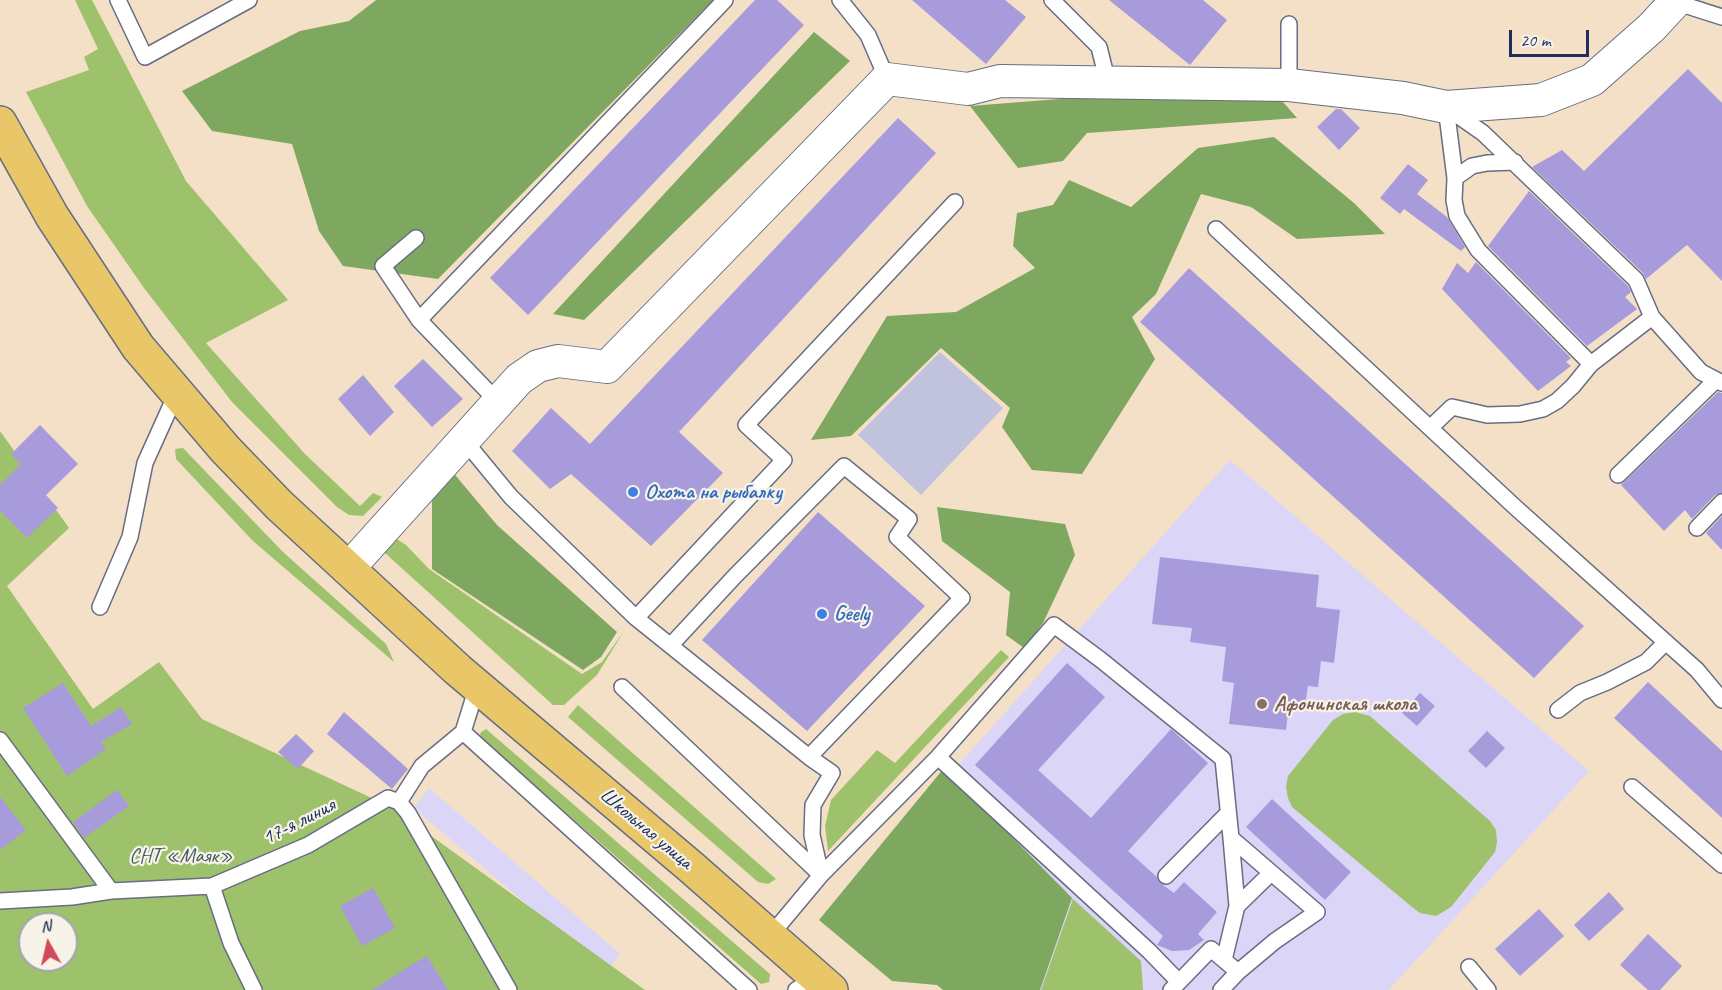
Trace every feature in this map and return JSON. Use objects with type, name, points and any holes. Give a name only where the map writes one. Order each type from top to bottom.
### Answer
[{"type":"main road","name":"Школьная улица","points":[[5,144],[138,347],[225,449],[279,505],[468,678],[770,936],[815,986]]},
{"type":"street","points":[[348,569],[519,379],[538,366],[558,361],[607,366],[887,79],[968,89],[1000,81],[1289,85],[1403,98],[1446,107],[1541,100],[1592,80],[1651,28],[1676,1]]},
{"type":"lane","points":[[118,0],[144,57],[249,0]]},
{"type":"lane","points":[[419,320],[724,0]]},
{"type":"lane","points":[[840,0],[868,35],[887,79]]},
{"type":"lane","points":[[1052,0],[1099,47],[1108,83]]},
{"type":"lane","points":[[1676,1],[1722,17]]},
{"type":"lane","points":[[1289,24],[1289,85]]},
{"type":"lane","points":[[1446,107],[1483,133],[1515,162],[1636,280],[1652,317],[1701,372],[1719,382],[1618,475]]},
{"type":"lane","points":[[1446,107],[1455,178],[1454,200],[1457,216],[1478,250],[1591,364]]},
{"type":"lane","points":[[1455,178],[1472,166],[1515,162]]},
{"type":"lane","points":[[636,618],[784,460],[746,425],[955,202]]},
{"type":"lane","points":[[1216,229],[1524,515],[1666,642],[1696,670],[1722,700]]},
{"type":"lane","points":[[416,238],[382,266],[419,320],[498,402]]},
{"type":"lane","points":[[1430,428],[1452,407],[1487,415],[1520,414],[1543,408],[1557,401],[1591,364],[1652,317]]},
{"type":"lane","points":[[100,607],[130,537],[145,463],[177,392]]},
{"type":"lane","points":[[464,440],[511,497],[636,618],[809,758],[832,772],[813,804],[812,835],[821,875]]},
{"type":"lane","points":[[671,645],[735,576],[844,466],[909,519],[897,537],[962,598],[809,758]]},
{"type":"lane","points":[[1697,528],[1722,502]]},
{"type":"lane","points":[[770,936],[821,875],[938,757],[1054,625],[1223,759],[1237,906],[1224,960]]},
{"type":"lane","points":[[1558,710],[1580,693],[1646,662],[1666,642]]},
{"type":"lane","points":[[468,678],[463,732],[422,766],[399,802],[408,813],[509,990]]},
{"type":"lane","points":[[622,687],[821,875]]},
{"type":"lane","points":[[463,732],[749,990]]},
{"type":"lane","points":[[0,740],[111,891]]},
{"type":"lane","points":[[938,757],[1149,951],[1175,986],[1211,949],[1238,972]]},
{"type":"lane","points":[[1632,787],[1722,865]]},
{"type":"lane","name":"17-я линия","points":[[0,901],[72,897],[111,891],[212,886],[308,845],[388,798],[399,802]]},
{"type":"lane","points":[[1166,876],[1228,813]]},
{"type":"lane","points":[[1221,990],[1238,972],[1275,941],[1317,912],[1231,838]]},
{"type":"lane","points":[[1237,906],[1271,873]]},
{"type":"lane","points":[[212,886],[231,943],[254,990]]},
{"type":"lane","points":[[1469,967],[1488,990]]},
{"type":"shaded area","points":[[940,352],[1003,408],[921,495],[858,435]]},
{"type":"shaded area","name":"Афонинская школа","points":[[1230,460],[1589,771],[1389,990],[975,990],[855,881]]},
{"type":"shaded area","points":[[429,788],[620,954],[606,972],[414,808]]},
{"type":"green space","points":[[75,0],[92,0],[186,181],[288,300],[206,343],[305,454],[360,506],[373,493],[382,497],[363,516],[349,515],[337,507],[232,402],[144,288],[87,206],[26,92],[89,70],[84,57],[98,49]]},
{"type":"green space","points":[[376,0],[713,0],[438,279],[343,266],[319,231],[292,144],[212,131],[182,91],[300,31],[349,21]]},
{"type":"green space","points":[[814,32],[850,61],[584,320],[553,314]]},
{"type":"green space","points":[[1276,94],[1297,118],[1087,133],[1063,161],[1018,168],[970,106],[1085,97]]},
{"type":"green space","points":[[1274,137],[1354,203],[1385,234],[1297,239],[1251,207],[1201,194],[1156,294],[1132,317],[1155,359],[1082,474],[1032,470],[1002,427],[1010,408],[941,348],[851,436],[811,440],[887,316],[956,312],[1035,268],[1013,246],[1017,213],[1053,205],[1069,180],[1131,207],[1198,148]]},
{"type":"green space","name":"СНТ «Маяк»","points":[[0,431],[69,528],[7,586],[93,709],[159,662],[202,719],[391,807],[645,990],[0,990]]},
{"type":"green space","points":[[183,448],[283,552],[386,644],[394,662],[253,541],[176,459],[175,449]]},
{"type":"green space","points":[[451,470],[497,525],[617,632],[601,657],[583,670],[432,569],[432,497]]},
{"type":"green space","points":[[937,507],[1065,524],[1075,555],[1043,623],[1024,648],[1006,635],[1010,592],[942,541]]},
{"type":"green space","points":[[392,536],[406,545],[429,569],[582,674],[602,662],[624,631],[597,675],[564,705],[553,705],[385,553],[383,542]]},
{"type":"green space","points":[[1001,650],[1009,657],[828,851],[825,826],[831,800],[877,750],[895,763]]},
{"type":"green space","points":[[578,705],[776,879],[768,884],[758,882],[568,717]]},
{"type":"green space","points":[[1355,712],[1370,716],[1490,821],[1496,830],[1495,852],[1451,907],[1436,916],[1420,913],[1412,907],[1292,807],[1288,798],[1286,787],[1288,776],[1333,720],[1343,714]]},
{"type":"green space","points":[[486,729],[770,974],[769,982],[761,984],[481,738],[480,733]]},
{"type":"green space","points":[[944,768],[1072,898],[1040,990],[943,990],[937,985],[892,981],[819,920]]},
{"type":"green space","points":[[1073,899],[1141,961],[1143,990],[1041,990]]},
{"type":"building","points":[[755,0],[777,0],[804,25],[528,315],[490,278]]},
{"type":"building","points":[[912,0],[1005,0],[1026,17],[986,64]]},
{"type":"building","points":[[1109,0],[1203,0],[1227,20],[1190,65]]},
{"type":"building","points":[[1688,69],[1722,103],[1722,281],[1687,245],[1646,279],[1643,273],[1532,167],[1562,150],[1584,171]]},
{"type":"building","points":[[1336,109],[1341,109],[1360,128],[1339,150],[1317,127]]},
{"type":"building","points":[[898,118],[936,153],[679,432],[723,473],[651,546],[571,474],[550,489],[512,451],[551,408],[590,444]]},
{"type":"building","points":[[1408,164],[1428,180],[1417,194],[1447,217],[1465,247],[1461,251],[1404,209],[1400,214],[1380,198]]},
{"type":"building","points":[[1529,191],[1628,286],[1631,292],[1625,297],[1637,309],[1587,346],[1488,246]]},
{"type":"building","points":[[1476,262],[1571,358],[1566,362],[1571,366],[1538,391],[1442,289],[1457,263],[1468,273]]},
{"type":"building","points":[[1189,268],[1584,626],[1534,678],[1140,322]]},
{"type":"building","points":[[423,359],[463,399],[432,427],[394,386]]},
{"type":"building","points":[[363,375],[394,412],[370,436],[338,399]]},
{"type":"building","points":[[1718,392],[1722,393],[1722,493],[1715,495],[1692,519],[1685,510],[1664,531],[1621,485]]},
{"type":"building","points":[[40,425],[78,464],[46,495],[58,508],[27,538],[0,511],[0,485],[21,464],[11,454]]},
{"type":"building","points":[[818,512],[925,606],[807,731],[702,640]]},
{"type":"building","points":[[1722,516],[1722,550],[1706,533]]},
{"type":"building","points":[[1160,557],[1319,575],[1316,607],[1340,610],[1334,663],[1321,661],[1318,687],[1308,686],[1305,705],[1289,703],[1286,730],[1229,724],[1234,683],[1222,681],[1226,647],[1190,642],[1192,628],[1152,624]]},
{"type":"building","points":[[1067,663],[1105,697],[1038,770],[1091,818],[1171,729],[1208,763],[1128,851],[1157,877],[1160,883],[1174,893],[1184,882],[1217,912],[1198,934],[1204,940],[1189,950],[1172,951],[1157,945],[1163,936],[975,765]]},
{"type":"building","points":[[1648,682],[1722,751],[1722,818],[1614,718]]},
{"type":"building","points":[[63,683],[91,726],[121,707],[132,724],[101,742],[106,749],[67,776],[23,708]]},
{"type":"building","points":[[1420,693],[1435,706],[1417,726],[1402,713]]},
{"type":"building","points":[[344,712],[408,769],[392,789],[327,734]]},
{"type":"building","points":[[1487,731],[1505,748],[1486,768],[1468,751]]},
{"type":"building","points":[[296,734],[314,751],[298,769],[278,752]]},
{"type":"building","points":[[117,790],[129,806],[84,838],[73,822]]},
{"type":"building","points":[[0,797],[26,830],[0,850]]},
{"type":"building","points":[[1272,799],[1351,872],[1325,900],[1246,827]]},
{"type":"building","points":[[373,888],[395,928],[362,946],[340,906]]},
{"type":"building","points":[[1609,892],[1624,909],[1589,941],[1574,925]]},
{"type":"building","points":[[1539,909],[1564,936],[1520,976],[1495,949]]},
{"type":"building","points":[[1648,934],[1682,966],[1660,990],[1648,990],[1620,965]]},
{"type":"building","points":[[427,956],[448,990],[372,990],[410,966]]},
{"type":"place","name":"Охота на рыбалку","points":[[633,492]]},
{"type":"place","name":"Geely","points":[[822,614]]},
{"type":"place","name":"Афонинская школа","points":[[1262,704]]}]
